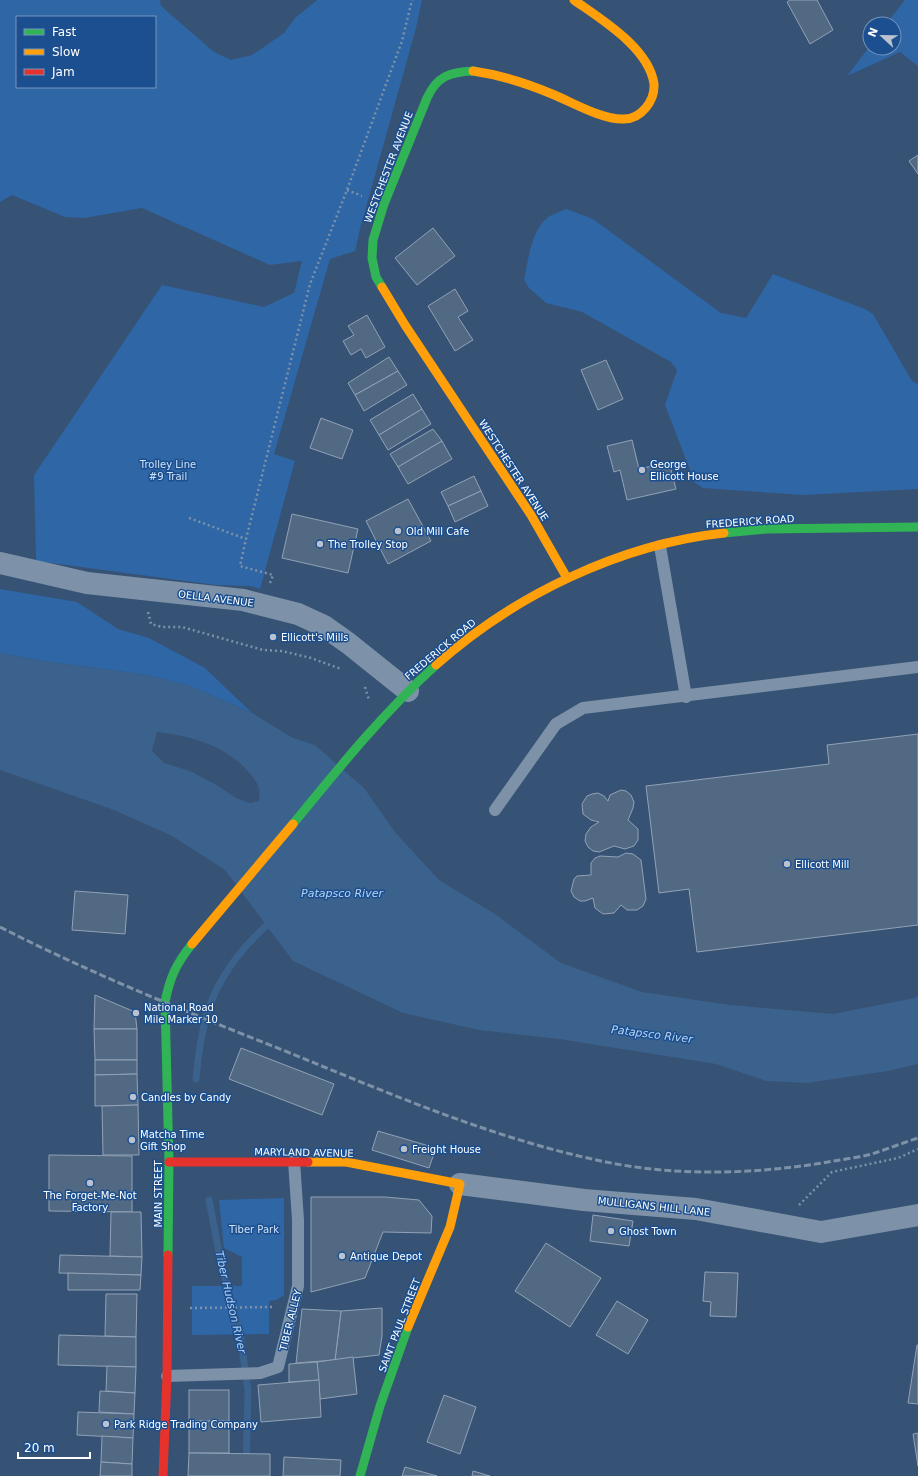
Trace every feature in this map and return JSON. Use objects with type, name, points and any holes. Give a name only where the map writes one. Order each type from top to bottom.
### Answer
[{"type":"street","name":"WESTCHESTER AVENUE","points":[[568,578],[531,515],[405,325],[376,277],[372,258],[373,240],[384,204],[421,112],[434,84],[447,76],[465,70],[488,72],[535,87],[600,114],[621,120],[637,116],[648,106],[655,89],[653,74],[642,55],[617,32],[574,0]]},
{"type":"street","name":"FREDERICK ROAD","points":[[207,924],[358,745],[408,691],[460,644],[509,609],[568,578],[639,551],[698,536],[767,529],[918,527]]},
{"type":"street","name":"OELLA AVENUE","points":[[0,563],[87,583],[243,600],[298,614],[324,626],[348,643],[408,691]]},
{"type":"street","name":"MAIN STREET","points":[[163,1476],[167,1376],[169,1162],[165,1026],[166,995],[169,980],[179,960],[207,924]]},
{"type":"street","name":"MARYLAND AVENUE","points":[[169,1162],[346,1162],[460,1184]]},
{"type":"street","name":"MULLIGANS HILL LANE","points":[[460,1184],[584,1200],[696,1209],[821,1232],[918,1215]]},
{"type":"street","name":"SAINT PAUL STREET","points":[[360,1476],[378,1412],[401,1346],[422,1290],[441,1252],[456,1214],[460,1184]]},
{"type":"lane","points":[[660,546],[686,697]]},
{"type":"lane","points":[[495,810],[556,724],[582,708],[686,697],[918,667]]},
{"type":"lane","name":"TIBER ALLEY","points":[[167,1376],[260,1373],[278,1367],[298,1286],[298,1220],[294,1161]]},
{"type":"path","points":[[269,588],[272,575],[240,566],[246,539],[310,284],[347,190],[402,41],[412,0]]},
{"type":"path","points":[[189,518],[246,539]]},
{"type":"path","points":[[150,590],[148,612],[151,624],[162,627],[182,627],[263,650],[282,651],[311,658],[346,671]]},
{"type":"path","points":[[360,683],[365,687],[370,701],[365,706]]},
{"type":"path","points":[[780,1224],[832,1172],[898,1158],[918,1150]]},
{"type":"path","points":[[198,1308],[254,1307]]},
{"type":"green space","name":"Trolley Line #9 Trail","points":[[0,0],[160,0],[161,6],[214,52],[231,60],[252,55],[284,33],[295,18],[317,0],[422,0],[416,28],[355,251],[330,259],[274,454],[295,461],[260,589],[250,586],[216,585],[36,561],[34,475],[162,285],[264,307],[294,293],[302,261],[270,265],[142,208],[84,218],[65,217],[12,195],[0,202]]},
{"type":"green space","points":[[905,0],[918,0],[918,66],[902,54],[902,16],[892,16]]},
{"type":"green space","points":[[862,56],[891,56],[847,76]]},
{"type":"green space","points":[[566,209],[593,219],[721,313],[746,318],[773,274],[865,309],[873,314],[912,381],[918,384],[918,489],[803,495],[703,488],[695,483],[665,405],[677,370],[671,362],[582,312],[546,303],[529,288],[524,280],[531,247],[537,231],[548,217]]},
{"type":"green space","points":[[0,589],[77,602],[118,629],[149,638],[205,668],[252,713],[187,685],[147,675],[36,660],[0,653]]},
{"type":"green space","name":"Tiber Park","points":[[284,1198],[284,1295],[277,1300],[269,1301],[269,1334],[192,1335],[192,1286],[242,1286],[242,1257],[224,1248],[219,1200]]},
{"type":"water","name":"Patapsco River","points":[[0,653],[36,660],[147,675],[187,685],[252,713],[293,738],[315,745],[364,788],[395,832],[439,880],[495,914],[561,963],[642,992],[730,1005],[833,1014],[918,996],[918,1064],[888,1071],[807,1083],[766,1081],[716,1064],[559,1039],[479,1030],[403,1013],[293,961],[225,870],[172,836],[114,810],[0,770]],"holes":[[[157,732],[183,736],[208,744],[231,756],[241,764],[255,780],[260,793],[259,801],[250,803],[236,798],[215,784],[190,771],[164,763],[152,751]]]},
{"type":"building","points":[[790,0],[817,0],[833,30],[810,44],[787,2]]},
{"type":"building","points":[[918,155],[918,174],[909,161]]},
{"type":"building","points":[[433,228],[455,256],[417,285],[395,258]]},
{"type":"building","points":[[455,289],[468,311],[458,317],[473,340],[455,351],[428,306]]},
{"type":"building","points":[[367,315],[385,347],[366,358],[361,349],[351,355],[343,341],[354,335],[348,326]]},
{"type":"building","points":[[389,357],[398,371],[355,395],[348,383]]},
{"type":"building","points":[[606,360],[623,399],[598,410],[581,370]]},
{"type":"building","points":[[398,371],[407,385],[364,411],[355,395]]},
{"type":"building","points":[[413,394],[422,409],[379,435],[370,420]]},
{"type":"building","points":[[422,409],[431,424],[388,450],[379,435]]},
{"type":"building","points":[[321,418],[353,430],[342,459],[310,448]]},
{"type":"building","points":[[433,429],[442,441],[398,467],[390,454]]},
{"type":"building","name":"George Ellicott House","points":[[632,440],[639,469],[669,462],[676,489],[627,500],[620,470],[614,472],[607,446]]},
{"type":"building","points":[[442,441],[452,459],[408,484],[398,467]]},
{"type":"building","points":[[474,476],[481,491],[448,506],[441,492]]},
{"type":"building","points":[[481,491],[488,506],[455,522],[448,506]]},
{"type":"building","name":"Old Mill Cafe","points":[[408,499],[431,541],[388,564],[366,521]]},
{"type":"building","name":"The Trolley Stop","points":[[292,514],[358,529],[348,573],[282,558]]},
{"type":"building","name":"Ellicott Mill","points":[[918,734],[918,925],[697,952],[689,889],[659,893],[646,786],[829,764],[827,745]]},
{"type":"building","points":[[621,790],[626,791],[631,795],[634,802],[628,820],[638,829],[638,840],[634,846],[625,849],[614,846],[599,852],[593,851],[588,847],[585,841],[586,834],[591,827],[599,822],[591,820],[583,814],[582,804],[587,796],[592,794],[598,793],[604,796],[608,801],[610,795]]},
{"type":"building","points":[[626,853],[633,854],[641,860],[646,899],[643,906],[637,910],[627,910],[621,905],[614,913],[603,914],[595,908],[593,898],[580,901],[574,897],[571,891],[574,879],[577,876],[591,875],[591,863],[595,858],[600,856],[618,857]]},
{"type":"building","points":[[75,891],[128,895],[125,934],[72,930]]},
{"type":"building","points":[[95,995],[135,1012],[137,1029],[94,1029]]},
{"type":"building","points":[[94,1029],[137,1029],[137,1060],[95,1060]]},
{"type":"building","points":[[241,1048],[334,1084],[322,1115],[229,1079]]},
{"type":"building","points":[[95,1060],[137,1060],[137,1074],[95,1075]]},
{"type":"building","points":[[137,1074],[138,1105],[95,1106],[95,1075]]},
{"type":"building","points":[[138,1105],[139,1155],[103,1155],[102,1106]]},
{"type":"building","name":"Freight House","points":[[378,1131],[436,1148],[429,1168],[372,1150]]},
{"type":"building","name":"The Forget-Me-Not Factory","points":[[49,1155],[132,1156],[132,1212],[49,1211]]},
{"type":"building","name":"Antique Depot","points":[[311,1197],[385,1197],[419,1200],[432,1216],[431,1233],[383,1232],[365,1278],[311,1292]]},
{"type":"building","points":[[111,1212],[141,1212],[142,1257],[110,1256]]},
{"type":"building","name":"Ghost Town","points":[[593,1215],[633,1221],[629,1246],[590,1241]]},
{"type":"building","points":[[546,1243],[601,1278],[570,1327],[515,1291]]},
{"type":"building","points":[[60,1255],[142,1257],[141,1275],[59,1273]]},
{"type":"building","points":[[705,1272],[738,1273],[736,1317],[710,1316],[711,1302],[703,1301]]},
{"type":"building","points":[[68,1273],[141,1275],[140,1290],[68,1290]]},
{"type":"building","points":[[106,1294],[137,1294],[136,1337],[105,1336]]},
{"type":"building","points":[[617,1301],[648,1320],[628,1354],[596,1335]]},
{"type":"building","points":[[382,1308],[382,1336],[379,1355],[335,1360],[341,1311]]},
{"type":"building","points":[[302,1309],[341,1311],[335,1360],[296,1363]]},
{"type":"building","points":[[59,1335],[136,1337],[136,1367],[58,1365]]},
{"type":"building","points":[[918,1345],[918,1404],[908,1403]]},
{"type":"building","points":[[353,1357],[357,1394],[320,1399],[317,1362]]},
{"type":"building","points":[[317,1362],[319,1380],[289,1382],[289,1364]]},
{"type":"building","points":[[107,1366],[136,1367],[135,1393],[106,1391]]},
{"type":"building","points":[[319,1380],[321,1417],[261,1422],[258,1385]]},
{"type":"building","points":[[189,1390],[229,1390],[229,1421],[189,1421]]},
{"type":"building","points":[[100,1391],[135,1393],[134,1414],[99,1412]]},
{"type":"building","points":[[444,1395],[476,1407],[460,1454],[427,1442]]},
{"type":"building","name":"Park Ridge Trading Company","points":[[78,1412],[134,1414],[133,1438],[77,1435]]},
{"type":"building","points":[[189,1421],[229,1421],[229,1453],[189,1453]]},
{"type":"building","points":[[918,1433],[918,1466],[913,1434]]},
{"type":"building","points":[[102,1436],[133,1438],[132,1464],[101,1462]]},
{"type":"building","points":[[189,1453],[270,1454],[270,1476],[188,1476]]},
{"type":"building","points":[[284,1457],[341,1460],[340,1476],[283,1476]]},
{"type":"building","points":[[101,1462],[132,1464],[132,1476],[100,1476]]},
{"type":"building","points":[[405,1467],[437,1476],[402,1476]]},
{"type":"building","points":[[473,1471],[490,1476],[472,1476]]},
{"type":"waterway","name":"Tiber Hudson River","points":[[196,1079],[204,1024],[215,992],[234,961],[247,945],[274,920]]},
{"type":"waterway","name":"Tiber Hudson River","points":[[209,1200],[221,1263],[240,1334],[248,1390],[246,1476]]},
{"type":"railway","points":[[0,927],[35,945],[144,993],[368,1085],[485,1129],[565,1153],[634,1167],[662,1170],[691,1172],[749,1171],[778,1169],[863,1156],[918,1138]]},
{"type":"traffic: fast","points":[[382,287],[376,277],[372,258],[373,240],[384,204],[427,98],[435,85],[445,77],[451,74],[473,71]]},
{"type":"traffic: fast","points":[[724,533],[767,529],[918,527]]},
{"type":"traffic: fast","points":[[293,824],[379,722],[416,683],[436,665]]},
{"type":"traffic: fast","points":[[168,1255],[169,1162],[165,1002],[174,971],[192,944]]},
{"type":"traffic: fast","points":[[360,1476],[380,1406],[408,1327]]},
{"type":"traffic: slow","points":[[473,71],[523,83],[606,117],[624,119],[636,116],[646,108],[652,97],[654,84],[650,71],[643,58],[623,36],[574,0]]},
{"type":"traffic: slow","points":[[382,287],[405,325],[531,515],[567,578]]},
{"type":"traffic: slow","points":[[436,665],[466,640],[499,617],[570,577],[607,561],[646,549],[685,539],[724,533]]},
{"type":"traffic: slow","points":[[192,944],[293,824]]},
{"type":"traffic: slow","points":[[308,1162],[346,1162],[460,1184],[450,1227],[408,1327]]},
{"type":"traffic: jam","points":[[169,1162],[308,1162]]},
{"type":"traffic: jam","points":[[163,1476],[167,1376],[168,1255]]},
{"type":"place","name":"George Ellicott House","points":[[642,470]]},
{"type":"place","name":"Old Mill Cafe","points":[[398,531]]},
{"type":"place","name":"The Trolley Stop","points":[[320,544]]},
{"type":"place","name":"Ellicott's Mills","points":[[273,637]]},
{"type":"place","name":"Ellicott Mill","points":[[787,864]]},
{"type":"place","name":"National Road Mile Marker 10","points":[[136,1013]]},
{"type":"place","name":"Candles by Candy","points":[[133,1097]]},
{"type":"place","name":"Matcha Time Gift Shop","points":[[132,1140]]},
{"type":"place","name":"Freight House","points":[[404,1149]]},
{"type":"place","name":"The Forget-Me-Not Factory","points":[[90,1183]]},
{"type":"place","name":"Ghost Town","points":[[611,1231]]},
{"type":"place","name":"Antique Depot","points":[[342,1256]]},
{"type":"place","name":"Park Ridge Trading Company","points":[[106,1424]]}]
